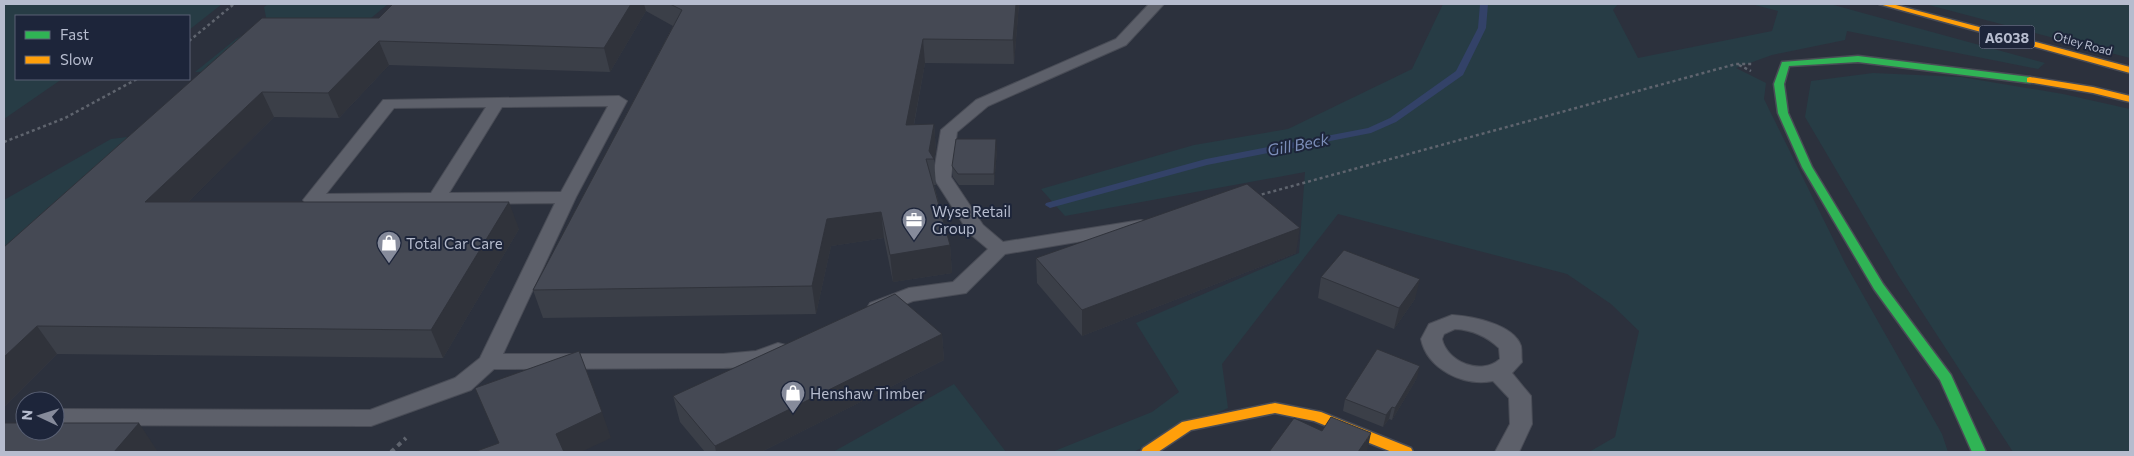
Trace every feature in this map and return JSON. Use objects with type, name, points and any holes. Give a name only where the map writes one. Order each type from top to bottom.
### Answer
[{"type":"street","name":"Otley Road","points":[[1883,4],[2130,70]]},
{"type":"street","points":[[1979,452],[1946,378],[1878,286],[1808,167],[1783,113],[1779,84],[1785,64],[1858,59],[1977,73],[2093,90],[2130,99]]},
{"type":"street","points":[[1148,452],[1186,426],[1275,408],[1316,416],[1406,452]]},
{"type":"lane","points":[[999,249],[976,228],[942,177],[949,130],[982,104],[1121,42],[1157,4]]},
{"type":"lane","points":[[65,417],[372,418],[463,384],[489,362],[568,197],[619,101],[388,103],[312,200],[568,197]]},
{"type":"lane","points":[[437,198],[497,102]]},
{"type":"lane","points":[[862,314],[909,295],[959,288],[999,249],[1158,223]]},
{"type":"lane","points":[[489,362],[723,361],[759,358],[793,343]]},
{"type":"lane","points":[[1498,372],[1520,396],[1521,424],[1506,452]]},
{"type":"path","points":[[190,40],[234,4]]},
{"type":"path","points":[[1249,198],[1736,64],[1785,64]]},
{"type":"path","points":[[4,142],[66,118],[135,80]]},
{"type":"shaded area","points":[[4,4],[222,4],[190,29],[190,15],[15,15],[15,80],[61,80],[4,119]]},
{"type":"shaded area","points":[[268,4],[388,4],[347,38],[229,71],[195,72],[236,39],[267,22],[264,7]]},
{"type":"shaded area","points":[[1443,4],[1618,4],[1613,10],[1638,58],[1772,31],[1778,11],[1751,4],[1830,4],[2045,63],[2038,69],[1847,31],[1845,40],[1772,55],[1736,68],[1766,83],[1764,99],[1846,265],[1942,434],[1948,452],[1589,452],[1615,437],[1639,331],[1611,304],[1567,274],[1338,214],[1222,364],[1228,408],[1133,452],[1052,452],[1152,412],[1179,392],[1136,323],[1299,253],[1305,172],[1065,216],[1041,189],[1194,145],[1288,129],[1412,69]]},
{"type":"shaded area","points":[[1925,4],[2130,4],[2130,58]]},
{"type":"shaded area","points":[[1873,73],[1961,77],[2063,94],[2130,109],[2130,452],[2013,452],[1898,275],[1805,117],[1811,81]]},
{"type":"shaded area","points":[[135,136],[4,254],[4,200],[111,139]]},
{"type":"shaded area","points":[[954,384],[1006,452],[833,452]]},
{"type":"building","points":[[393,4],[631,4],[604,48],[379,41],[328,93],[262,92],[145,202],[509,202],[431,330],[37,326],[4,357],[4,247],[262,18],[379,18]]},
{"type":"building","points":[[670,4],[1016,4],[1013,40],[923,39],[906,125],[934,124],[929,151],[934,159],[926,159],[950,245],[890,255],[881,212],[827,219],[812,286],[533,290],[682,10]]},
{"type":"building","points":[[956,139],[996,139],[994,174],[958,174],[952,166]]},
{"type":"building","points":[[1247,184],[1300,228],[1082,310],[1036,258]]},
{"type":"building","points":[[1344,250],[1420,279],[1399,308],[1321,277]]},
{"type":"building","points":[[895,294],[942,334],[715,446],[673,396]]},
{"type":"building","points":[[1377,349],[1420,366],[1395,408],[1392,407],[1386,415],[1345,399]]},
{"type":"building","points":[[579,351],[602,412],[556,434],[564,452],[474,452],[499,443],[475,388]]},
{"type":"building","points":[[1331,417],[1371,433],[1358,452],[1269,452],[1294,418],[1322,431]]},
{"type":"building","points":[[4,423],[15,423],[15,441],[65,441],[65,423],[139,423],[114,452],[4,452]]},
{"type":"waterway","name":"Gill Beck","points":[[1050,205],[1206,162],[1371,130],[1393,120],[1460,73],[1482,28],[1484,4]]},
{"type":"traffic: fast","points":[[1979,452],[1946,378],[1878,286],[1807,167],[1783,113],[1779,84],[1785,64],[1858,59],[2030,80]]},
{"type":"traffic: slow","points":[[1883,4],[2130,70]]},
{"type":"traffic: slow","points":[[2030,80],[2093,90],[2130,99]]},
{"type":"traffic: slow","points":[[1148,452],[1187,426],[1275,408],[1316,416],[1406,452]]},
{"type":"place","name":"Wyse Retail Group","points":[[914,241]]},
{"type":"place","name":"Total Car Care","points":[[389,264]]},
{"type":"place","name":"Henshaw Timber","points":[[793,414]]}]
